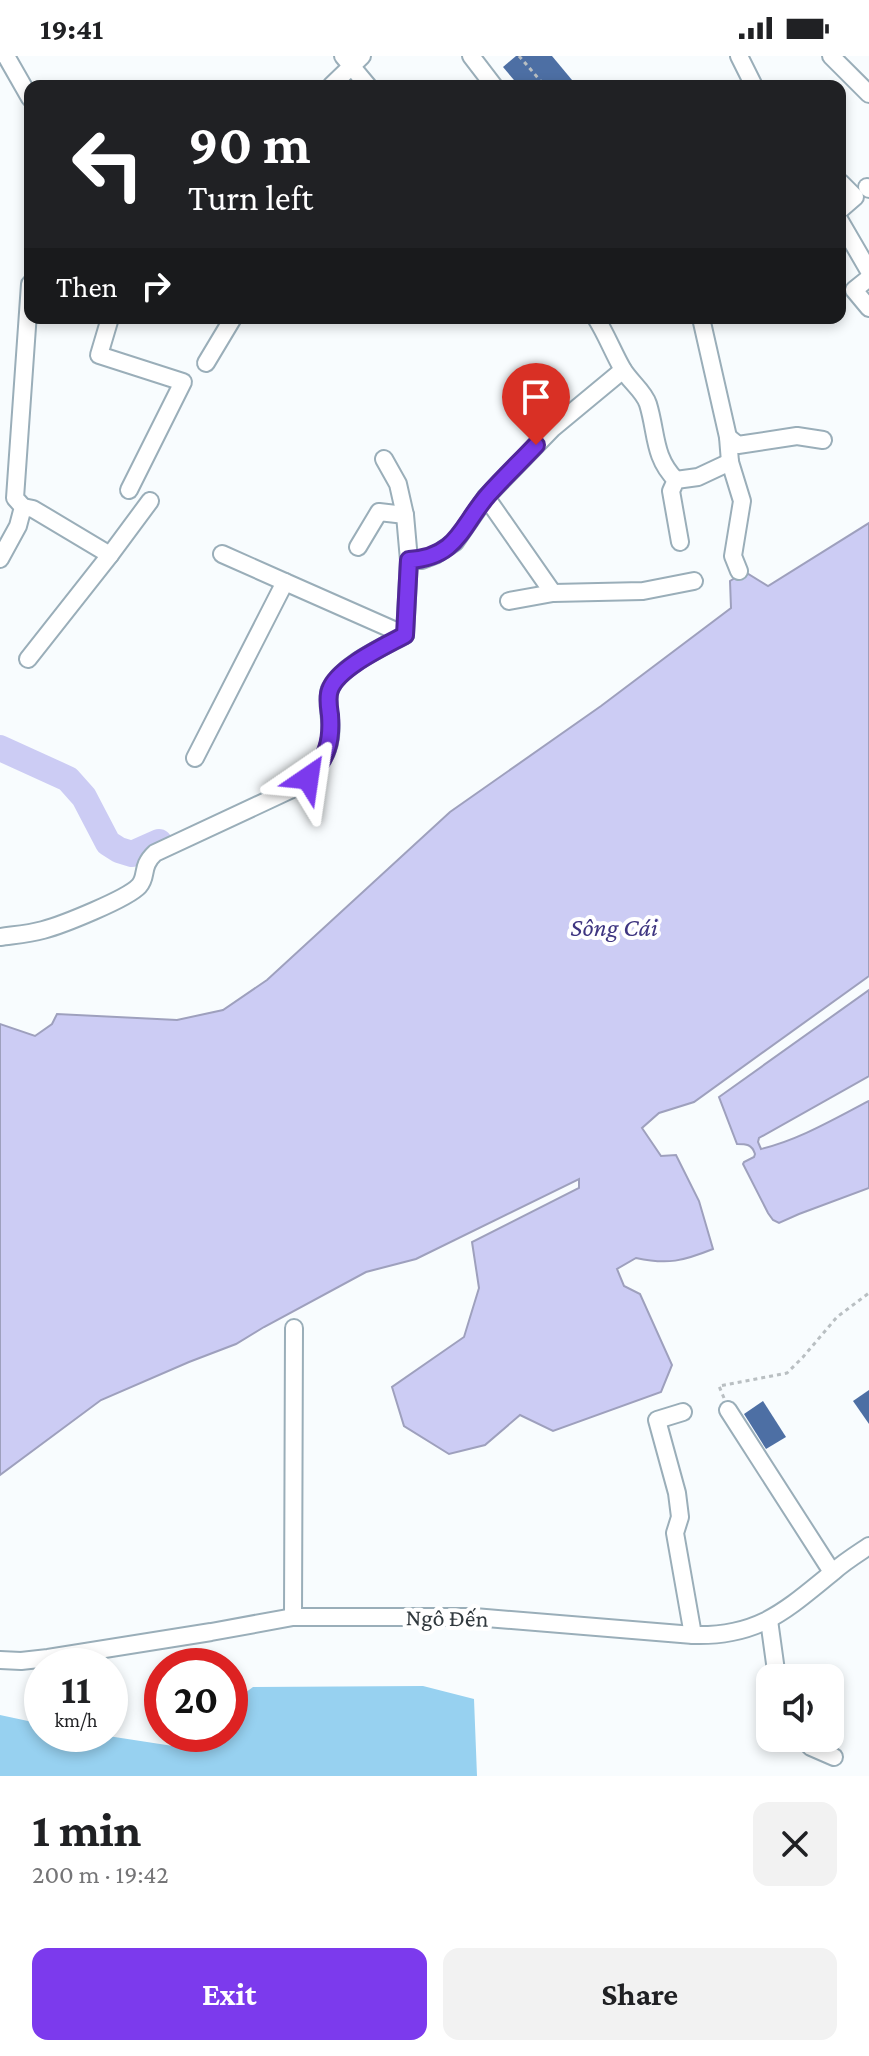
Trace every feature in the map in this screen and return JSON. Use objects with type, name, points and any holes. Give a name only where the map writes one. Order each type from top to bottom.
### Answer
[{"type":"street","points":[[6,56],[24,88]]},
{"type":"street","points":[[471,56],[489,80]]},
{"type":"street","points":[[739,56],[751,80]]},
{"type":"street","points":[[831,56],[869,94]]},
{"type":"street","points":[[336,80],[352,59],[364,80]]},
{"type":"street","points":[[846,205],[865,189]]},
{"type":"street","points":[[846,231],[869,271]]},
{"type":"street","points":[[869,278],[854,290],[869,308]]},
{"type":"street","points":[[27,324],[15,498],[23,507],[33,509],[110,555]]},
{"type":"street","points":[[108,324],[99,355],[183,382],[129,490]]},
{"type":"street","points":[[206,363],[229,324]]},
{"type":"street","points":[[600,324],[623,370],[647,401],[659,456],[676,480]]},
{"type":"street","points":[[702,324],[728,437],[730,462],[742,501],[733,556],[739,571]]},
{"type":"street","points":[[409,560],[422,560],[447,549],[463,532],[486,497],[553,428],[623,370]]},
{"type":"street","points":[[728,437],[738,445],[797,436],[823,440]]},
{"type":"street","points":[[384,459],[398,484],[405,515],[409,560],[405,635]]},
{"type":"street","points":[[676,480],[698,477],[730,462]]},
{"type":"street","points":[[676,480],[671,491],[680,542]]},
{"type":"street","points":[[486,497],[553,593]]},
{"type":"street","points":[[28,659],[150,501]]},
{"type":"street","points":[[0,559],[18,526],[23,507]]},
{"type":"street","points":[[358,547],[379,512],[405,515]]},
{"type":"street","points":[[222,554],[405,635]]},
{"type":"street","points":[[509,601],[553,593],[643,591],[694,581]]},
{"type":"street","points":[[195,758],[285,582]]},
{"type":"street","points":[[0,937],[44,930],[113,902],[138,887],[147,861],[155,853],[278,796],[308,778],[325,755],[331,740],[329,691],[335,681],[366,656],[405,635]]},
{"type":"street","points":[[293,1617],[294,1328]]},
{"type":"street","points":[[728,1410],[832,1572]]},
{"type":"street","points":[[683,1412],[657,1420],[677,1493],[680,1517],[675,1533],[693,1635]]},
{"type":"street","name":"Ngô Đến","points":[[0,1660],[48,1658],[293,1617],[474,1617],[711,1636],[733,1633],[769,1620],[869,1546]]},
{"type":"street","points":[[769,1620],[775,1664]]},
{"type":"street","points":[[822,1752],[834,1757]]},
{"type":"path","points":[[519,56],[540,80]]},
{"type":"path","points":[[728,1410],[719,1386],[787,1373],[837,1317],[869,1293]]},
{"type":"shaded area","points":[[423,1686],[474,1699],[477,1776],[0,1776],[0,1715],[24,1720],[24,1752],[128,1752],[128,1739],[144,1742],[144,1752],[248,1752],[248,1691],[253,1687]]},
{"type":"water","name":"Sông Cái","points":[[869,523],[869,976],[694,1102],[659,1113],[642,1128],[661,1156],[676,1155],[699,1201],[713,1249],[675,1261],[636,1258],[617,1269],[624,1286],[640,1294],[672,1365],[661,1392],[553,1431],[520,1415],[485,1445],[449,1454],[404,1426],[392,1387],[464,1337],[479,1288],[472,1242],[579,1188],[579,1179],[416,1259],[366,1272],[236,1344],[101,1400],[0,1475],[0,1024],[35,1036],[52,1024],[57,1014],[177,1020],[223,1010],[267,980],[450,812],[601,706],[731,608],[730,581],[745,572],[768,586]]},
{"type":"water","points":[[869,990],[869,1076],[759,1138],[758,1142],[761,1149],[789,1140],[869,1101],[869,1188],[779,1223],[768,1213],[743,1164],[754,1157],[754,1151],[748,1145],[737,1144],[719,1097]]},
{"type":"building","points":[[516,56],[552,56],[572,80],[514,80],[503,67]]},
{"type":"building","points":[[869,1390],[869,1424],[853,1401]]},
{"type":"building","points":[[763,1401],[786,1437],[766,1449],[744,1414]]},
{"type":"waterway","points":[[0,748],[68,779],[84,797],[108,843],[119,850],[132,854],[159,842]]},
{"type":"route","points":[[308,778],[325,755],[331,740],[329,691],[335,681],[366,656],[405,635],[409,560],[422,560],[435,555],[455,542],[486,497],[536,445]]}]
